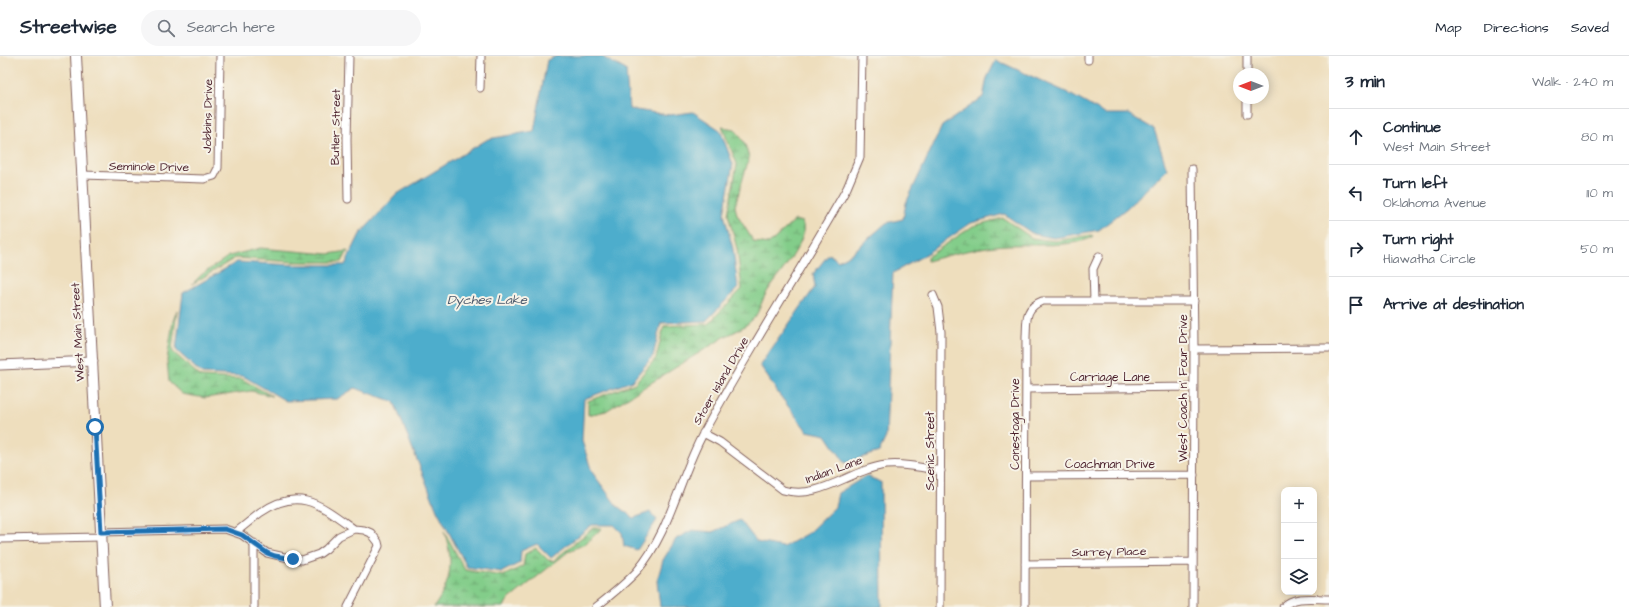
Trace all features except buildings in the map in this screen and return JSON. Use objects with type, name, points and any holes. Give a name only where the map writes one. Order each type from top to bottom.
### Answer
[{"type":"main road","name":"West Main Street","points":[[76,56],[105,607]]},
{"type":"street","name":"Jobbins Drive","points":[[214,176],[218,168],[220,56]]},
{"type":"street","name":"Butler Street","points":[[348,199],[347,139],[349,56]]},
{"type":"street","points":[[480,56],[480,88]]},
{"type":"street","name":"Stoer Island Drive","points":[[596,607],[636,571],[653,548],[663,530],[691,457],[703,433],[847,188],[860,159],[862,56]]},
{"type":"street","points":[[1247,56],[1247,68]]},
{"type":"street","points":[[1247,104],[1247,114]]},
{"type":"street","name":"West Coach n' Four Drive","points":[[1192,169],[1194,301],[1193,607]]},
{"type":"street","name":"Seminole Drive","points":[[83,175],[204,179],[214,176]]},
{"type":"street","points":[[1094,301],[1093,269],[1099,256]]},
{"type":"street","name":"Scenic Street","points":[[933,296],[938,306],[941,332],[940,607]]},
{"type":"street","name":"Conestoga Drive","points":[[1025,607],[1027,316],[1031,308],[1034,304],[1042,301],[1194,301]]},
{"type":"street","points":[[1194,349],[1329,348]]},
{"type":"street","points":[[0,365],[93,361]]},
{"type":"street","name":"Carriage Lane","points":[[1026,389],[1194,387]]},
{"type":"street","name":"Indian Lane","points":[[703,433],[720,442],[783,490],[792,493],[812,492],[852,475],[887,465],[918,467],[941,471]]},
{"type":"street","name":"Coachman Drive","points":[[1026,476],[1194,475]]},
{"type":"street","points":[[236,532],[271,506],[292,499],[308,501],[336,516],[354,530]]},
{"type":"street","points":[[0,539],[225,529],[236,532],[267,553],[275,556],[302,560],[319,554],[339,536],[354,530],[364,530],[371,533],[378,542],[379,546],[348,607]]},
{"type":"street","points":[[254,543],[254,607]]},
{"type":"street","name":"Surrey Place","points":[[1025,564],[1192,562]]},
{"type":"street","points":[[1283,606],[1295,599],[1329,600]]},
{"type":"green space","points":[[722,127],[735,129],[745,144],[749,158],[735,206],[737,215],[754,242],[769,244],[795,220],[802,222],[802,238],[791,258],[765,295],[755,317],[749,323],[606,411],[588,415],[588,401],[635,383],[656,358],[664,326],[708,324],[742,289],[737,249],[728,214],[737,164]]},
{"type":"green space","points":[[1003,218],[1032,238],[1055,241],[1092,235],[1093,237],[1074,243],[988,247],[927,261],[927,257],[973,226]]},
{"type":"green space","points":[[260,248],[329,254],[348,251],[342,262],[293,262],[235,258],[192,284],[201,275],[229,256]]},
{"type":"green space","points":[[177,310],[172,349],[173,352],[201,377],[242,379],[272,396],[251,391],[205,398],[182,394],[169,382],[167,360],[173,321]]},
{"type":"green space","points":[[593,528],[602,528],[585,544],[569,551],[507,601],[504,607],[434,607],[445,588],[450,570],[449,552],[444,531],[465,570],[503,576],[523,566],[525,554],[536,548],[548,560],[553,561]]},
{"type":"water","name":"Dyches Lake","points":[[557,56],[601,56],[626,70],[629,109],[670,115],[693,112],[720,130],[733,164],[724,214],[733,249],[738,288],[706,321],[661,323],[653,356],[632,381],[584,399],[582,441],[592,472],[617,506],[634,518],[650,512],[657,520],[637,550],[624,546],[622,533],[614,525],[592,525],[551,558],[537,544],[521,551],[520,563],[502,572],[467,567],[437,510],[394,402],[355,388],[337,399],[286,401],[243,376],[202,374],[176,350],[183,293],[237,262],[293,265],[345,265],[360,234],[397,194],[488,139],[534,131],[547,60]]},
{"type":"water","points":[[996,60],[1066,92],[1105,114],[1128,114],[1154,129],[1167,169],[1127,208],[1099,230],[1054,238],[1033,234],[1004,214],[971,223],[923,256],[893,273],[886,437],[879,452],[845,463],[826,435],[807,431],[778,393],[760,365],[815,287],[813,274],[829,254],[838,261],[852,253],[886,223],[903,219],[906,203],[942,126],[983,97],[987,78]]},
{"type":"water","points":[[866,476],[881,482],[882,607],[660,607],[657,581],[663,560],[676,539],[692,530],[712,532],[740,520],[757,542],[783,547],[808,533],[835,507],[838,493]]},
{"type":"route","points":[[95,427],[101,532],[225,529],[242,535],[267,553],[293,559]]}]
